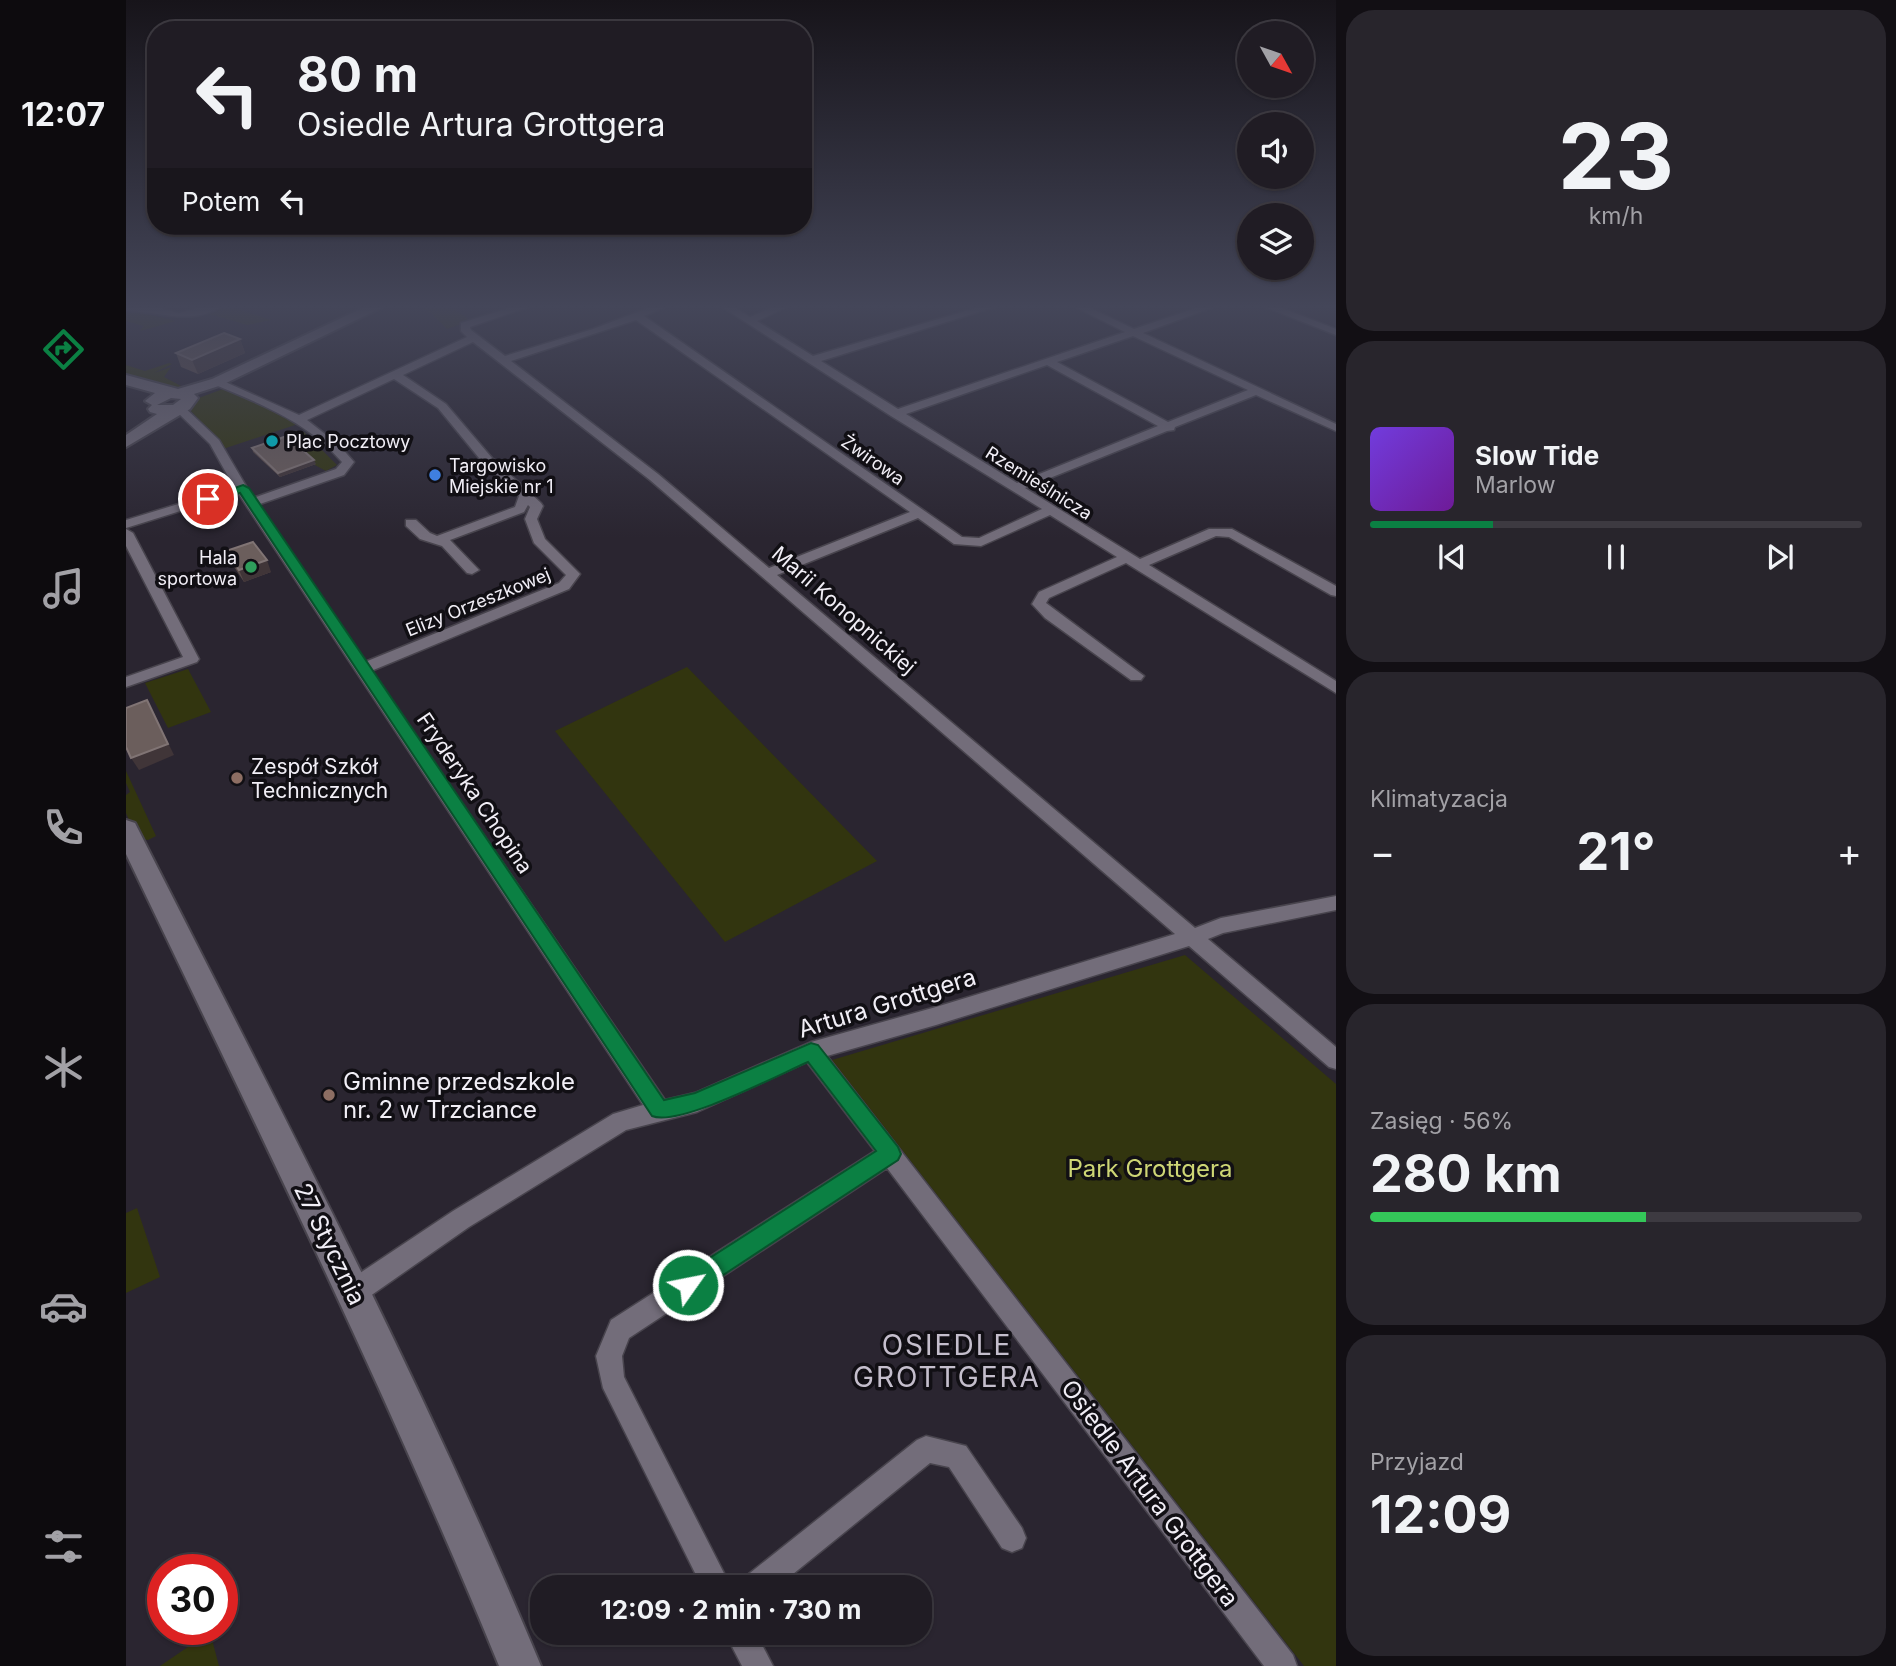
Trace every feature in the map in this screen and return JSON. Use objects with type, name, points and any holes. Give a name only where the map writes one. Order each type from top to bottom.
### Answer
[{"type":"main road","points":[[128,383],[144,392],[172,402]]},
{"type":"main road","points":[[126,442],[150,426],[172,402],[215,383]]},
{"type":"main road","name":"27 Stycznia","points":[[126,829],[354,1292],[457,1517],[520,1666]]},
{"type":"street","points":[[126,524],[247,496],[337,473],[346,468],[348,462],[345,458],[300,419],[219,383]]},
{"type":"street","points":[[300,419],[376,383]]},
{"type":"street","points":[[407,383],[442,406],[488,461],[526,494],[520,509],[437,540]]},
{"type":"street","name":"Marii Konopnickiej","points":[[533,383],[654,477],[769,573],[1195,936],[1212,955],[1336,1060]]},
{"type":"street","name":"Żwirowa","points":[[733,383],[959,541],[981,542],[1051,510]]},
{"type":"street","name":"Rzemieślnicza","points":[[847,383],[1336,688]]},
{"type":"street","points":[[895,414],[988,383]]},
{"type":"street","points":[[1087,383],[1170,428]]},
{"type":"street","points":[[1242,383],[1336,429]]},
{"type":"street","points":[[1014,488],[1170,428],[1258,390]]},
{"type":"street","points":[[172,402],[215,442],[247,496]]},
{"type":"street","points":[[150,426],[175,419],[193,420]]},
{"type":"street","name":"Elizy Orzeszkowej","points":[[364,668],[564,586],[571,580],[573,574],[539,540],[531,519],[537,506],[526,494]]},
{"type":"street","name":"Fryderyka Chopina","points":[[247,496],[659,1110]]},
{"type":"street","points":[[520,509],[531,519]]},
{"type":"street","name":"Żwirowa","points":[[769,573],[919,513]]},
{"type":"street","points":[[411,523],[425,536],[447,543],[472,570]]},
{"type":"street","points":[[1136,676],[1050,615],[1039,604],[1044,596],[1131,561],[1214,532],[1232,533],[1336,592]]},
{"type":"street","points":[[126,533],[192,659],[126,682]]},
{"type":"street","name":"Artura Grottgera","points":[[354,1292],[461,1219],[621,1121],[697,1102],[811,1051],[936,1016],[1221,926],[1336,903]]},
{"type":"street","name":"Osiedle Artura Grottgera","points":[[811,1051],[1282,1666]]},
{"type":"street","points":[[711,1575],[612,1379],[609,1356],[620,1329],[890,1154]]},
{"type":"street","points":[[770,1575],[926,1449],[957,1455],[1012,1538]]},
{"type":"street","points":[[747,1645],[758,1666]]},
{"type":"green space","points":[[147,383],[175,383],[183,387],[178,390]]},
{"type":"green space","points":[[223,389],[304,422],[223,449],[191,411],[196,399]]},
{"type":"green space","points":[[304,432],[317,446],[302,453],[319,447],[337,465],[326,471],[296,455],[287,434]]},
{"type":"green space","points":[[687,667],[877,861],[725,942],[555,731]]},
{"type":"green space","points":[[188,669],[211,712],[168,728],[145,683]]},
{"type":"green space","points":[[126,771],[156,836],[148,840],[137,838],[126,813],[126,795],[130,792],[126,783]]},
{"type":"green space","name":"Park Grottgera","points":[[1185,955],[1336,1084],[1336,1666],[1304,1666],[832,1060]]},
{"type":"green space","points":[[137,1208],[160,1277],[126,1293],[126,1213]]},
{"type":"green space","points":[[191,1645],[213,1645],[219,1666],[160,1666]]},
{"type":"building","points":[[287,436],[314,460],[278,473],[252,448]]},
{"type":"building","points":[[253,542],[267,560],[239,570],[226,551]]},
{"type":"building","points":[[147,700],[168,744],[131,758],[126,747],[126,708]]},
{"type":"place","name":"Plac Pocztowy","points":[[272,441]]},
{"type":"place","name":"Targowisko Miejskie nr 1","points":[[435,475]]},
{"type":"place","name":"Hala sportowa","points":[[251,567]]},
{"type":"place","name":"Zespół Szkół Technicznych","points":[[237,778]]},
{"type":"place","name":"Gminne przedszkole nr. 2 w Trzciance","points":[[329,1095]]},
{"type":"district","name":"OSIEDLE GROTTGERA","points":[[947,1361]]},
{"type":"route","points":[[208,499],[243,488],[250,503],[364,668],[659,1110],[697,1102],[811,1051],[890,1154],[688,1285]]}]
